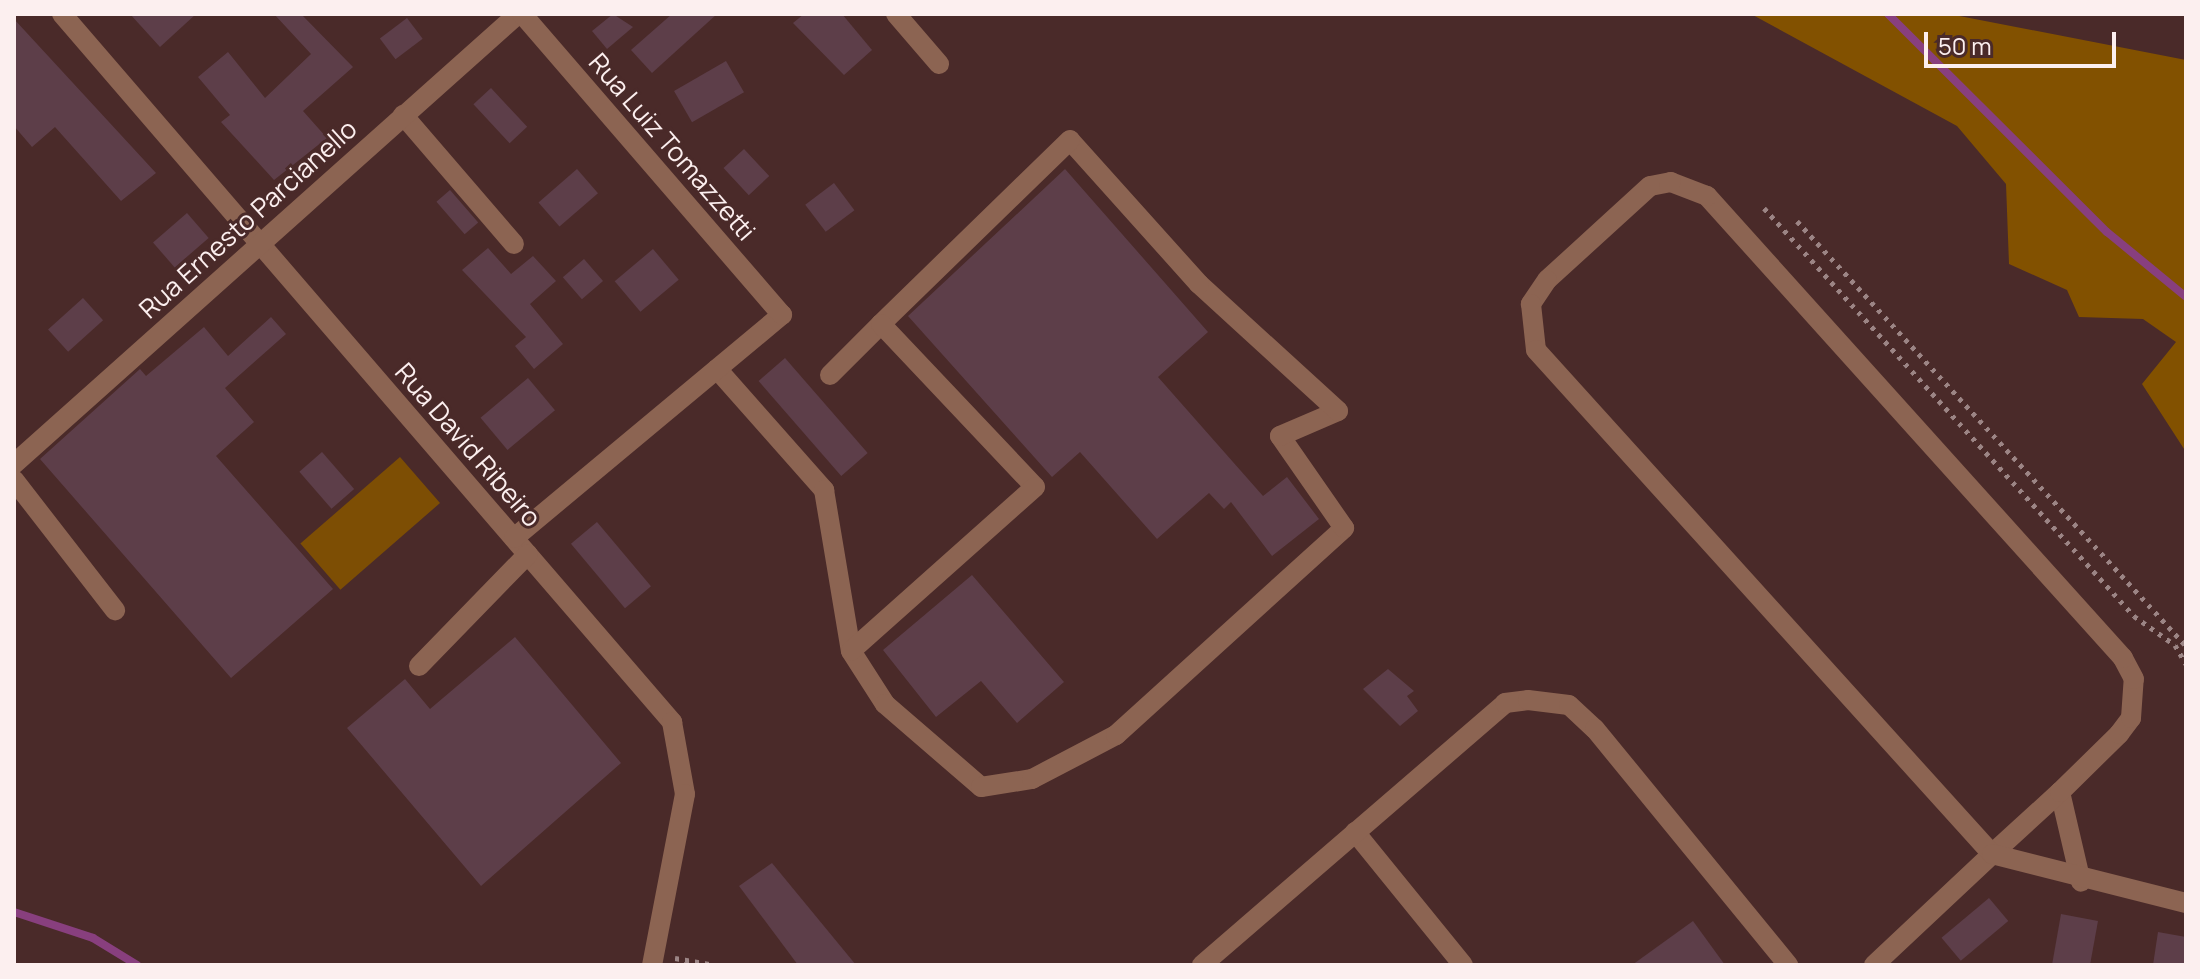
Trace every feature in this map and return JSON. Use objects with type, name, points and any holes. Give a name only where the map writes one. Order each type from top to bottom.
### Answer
[{"type":"street","name":"Rua David Ribeiro","points":[[62,14],[672,722],[684,760],[685,794],[653,960]]},
{"type":"street","name":"Rua Ernesto Parcianello","points":[[14,464],[259,242],[520,14]]},
{"type":"street","name":"Rua Luiz Tomazzetti","points":[[520,14],[782,315],[717,369]]},
{"type":"street","points":[[896,14],[939,64]]},
{"type":"street","points":[[403,115],[514,244]]},
{"type":"street","points":[[514,538],[717,369],[824,490],[851,651],[885,704],[981,787],[1032,779],[1116,735],[1344,528],[1280,436],[1338,411],[1199,284],[1070,140],[830,375]]},
{"type":"street","points":[[1874,965],[1992,854],[2060,792],[2131,718],[2134,679],[2123,658],[1707,196],[1671,182],[1631,197],[1531,304],[1536,350],[1992,854],[2081,882],[2186,903]]},
{"type":"street","points":[[851,651],[1035,487],[881,324]]},
{"type":"street","points":[[14,480],[115,610]]},
{"type":"street","points":[[419,666],[528,554]]},
{"type":"street","points":[[1202,965],[1505,703],[1528,700],[1569,705],[1595,729],[1788,965]]},
{"type":"street","points":[[2060,792],[2081,882]]},
{"type":"street","points":[[1355,832],[1463,965]]},
{"type":"path","points":[[1764,208],[2134,616],[2175,645],[2186,664]]},
{"type":"path","points":[[1797,221],[2186,646]]},
{"type":"path","points":[[653,960],[713,965]]},
{"type":"shaded area","points":[[1751,14],[1949,14],[2186,60],[2186,452],[2142,384],[2176,342],[2143,319],[2079,317],[2067,290],[2009,264],[2006,184],[1957,126]]},
{"type":"shaded area","points":[[400,457],[440,503],[340,590],[300,544]]},
{"type":"building","points":[[130,14],[196,14],[160,47]]},
{"type":"building","points":[[274,14],[301,14],[353,67],[303,111],[327,138],[274,180],[221,122],[230,115],[198,77],[228,52],[265,98],[311,54]]},
{"type":"building","points":[[613,14],[633,27],[607,49],[592,31]]},
{"type":"building","points":[[672,14],[717,14],[652,73],[631,50]]},
{"type":"building","points":[[804,14],[842,14],[872,50],[844,75],[793,23]]},
{"type":"building","points":[[407,18],[423,39],[395,59],[380,38]]},
{"type":"building","points":[[14,19],[156,173],[121,201],[55,127],[32,147],[14,126]]},
{"type":"building","points":[[726,61],[744,92],[692,122],[674,91]]},
{"type":"building","points":[[491,88],[527,127],[510,143],[473,104]]},
{"type":"building","points":[[744,149],[769,176],[749,195],[724,168]]},
{"type":"building","points":[[577,169],[598,193],[560,227],[539,202]]},
{"type":"building","points":[[1065,169],[1208,332],[1158,377],[1263,496],[1287,477],[1319,519],[1272,556],[1231,502],[1224,509],[1209,493],[1157,539],[1080,452],[1052,477],[908,316]]},
{"type":"building","points":[[834,183],[854,210],[826,232],[805,205]]},
{"type":"building","points":[[450,190],[478,222],[465,234],[436,202]]},
{"type":"building","points":[[187,213],[209,238],[175,267],[153,243]]},
{"type":"building","points":[[488,248],[511,274],[533,256],[556,281],[530,304],[563,344],[534,369],[515,346],[526,337],[462,270]]},
{"type":"building","points":[[653,249],[679,280],[640,312],[615,281]]},
{"type":"building","points":[[584,259],[603,281],[582,299],[563,277]]},
{"type":"building","points":[[83,298],[103,320],[68,352],[48,329]]},
{"type":"building","points":[[271,317],[286,334],[225,388],[254,422],[216,456],[333,589],[231,678],[40,459],[140,369],[146,376],[204,327],[228,356]]},
{"type":"building","points":[[785,358],[868,453],[841,476],[759,381]]},
{"type":"building","points":[[528,378],[555,410],[508,450],[481,418]]},
{"type":"building","points":[[322,452],[354,489],[332,509],[299,472]]},
{"type":"building","points":[[597,522],[651,586],[625,608],[571,544]]},
{"type":"building","points":[[972,575],[1064,682],[1017,723],[981,681],[936,717],[883,650]]},
{"type":"building","points":[[515,637],[621,763],[481,886],[347,728],[405,679],[430,709]]},
{"type":"building","points":[[1388,669],[1414,691],[1407,696],[1418,711],[1400,726],[1363,689]]},
{"type":"building","points":[[772,863],[856,965],[798,965],[739,886]]},
{"type":"building","points":[[1989,898],[2008,921],[1961,961],[1942,938]]},
{"type":"building","points":[[2061,914],[2098,921],[2090,965],[2052,965]]},
{"type":"building","points":[[1693,921],[1725,965],[1632,965]]},
{"type":"building","points":[[2158,932],[2186,937],[2186,965],[2153,965]]},
{"type":"waterway","points":[[1888,14],[2107,232],[2186,297]]},
{"type":"waterway","points":[[14,912],[93,938],[137,965]]}]
